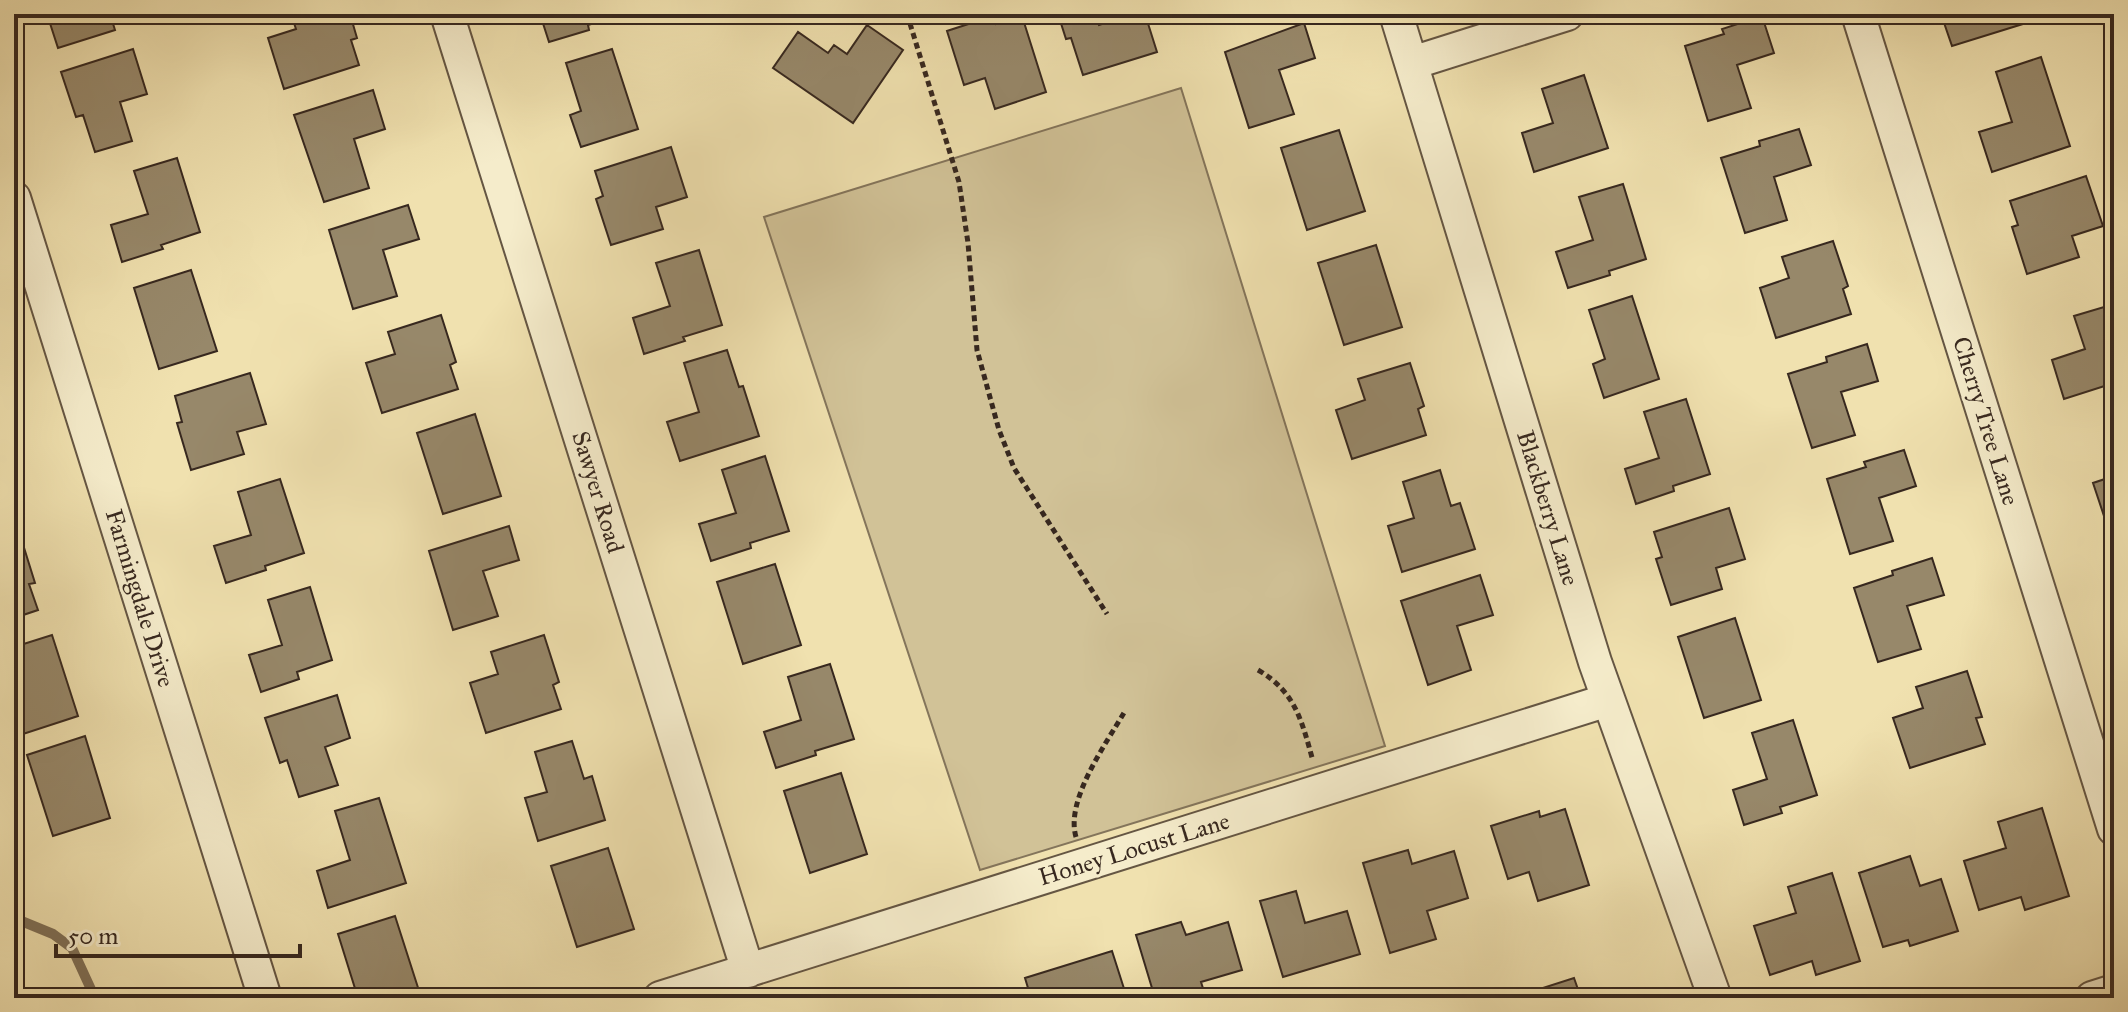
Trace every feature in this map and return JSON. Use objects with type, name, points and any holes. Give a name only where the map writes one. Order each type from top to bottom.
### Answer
[{"type":"street","name":"Sawyer Road","points":[[447,14],[748,971]]},
{"type":"street","name":"Blackberry Lane","points":[[1396,14],[1608,700],[1715,998]]},
{"type":"street","points":[[1412,63],[1567,14]]},
{"type":"street","name":"Cherry Tree Lane","points":[[1858,14],[2114,829]]},
{"type":"street","name":"Farmingdale Drive","points":[[14,198],[265,998]]},
{"type":"street","name":"Honey Locust Lane","points":[[660,998],[1608,700]]},
{"type":"street","points":[[2092,998],[2114,991]]},
{"type":"path","points":[[907,14],[959,182],[968,243],[977,350],[999,430],[1014,468],[1107,614]]},
{"type":"path","points":[[1258,670],[1288,694],[1299,714],[1321,790]]},
{"type":"path","points":[[1084,865],[1072,822],[1095,760],[1125,711]]},
{"type":"shaded area","points":[[1181,88],[1385,746],[980,870],[764,217]]},
{"type":"building","points":[[47,14],[110,14],[115,30],[58,48]]},
{"type":"building","points":[[291,14],[350,14],[357,38],[351,40],[359,65],[284,89],[268,38],[296,29]]},
{"type":"building","points":[[540,14],[623,14],[588,25],[589,30],[549,42]]},
{"type":"building","points":[[1058,14],[1095,14],[1099,25],[1133,14],[1145,14],[1157,52],[1083,75],[1071,38],[1066,39]]},
{"type":"building","points":[[1208,14],[1237,14],[1211,22]]},
{"type":"building","points":[[1941,14],[2023,14],[2026,23],[1952,46]]},
{"type":"building","points":[[993,16],[996,24],[1022,16],[1046,92],[995,109],[985,78],[964,85],[947,31]]},
{"type":"building","points":[[1762,16],[1774,53],[1737,65],[1751,108],[1708,121],[1685,46],[1724,34],[1722,29]]},
{"type":"building","points":[[1304,23],[1315,58],[1279,70],[1294,114],[1249,128],[1225,52]]},
{"type":"building","points":[[867,25],[903,50],[853,123],[773,68],[798,32],[828,53],[834,45],[847,54]]},
{"type":"building","points":[[133,49],[147,94],[120,102],[132,141],[95,152],[83,115],[76,117],[61,72]]},
{"type":"building","points":[[612,49],[638,129],[581,147],[570,115],[581,111],[566,63]]},
{"type":"building","points":[[2041,57],[2070,146],[1992,172],[1979,132],[2012,122],[1996,72]]},
{"type":"building","points":[[1584,75],[1608,148],[1534,172],[1522,133],[1553,123],[1542,89]]},
{"type":"building","points":[[373,90],[385,129],[354,139],[369,188],[324,202],[294,115]]},
{"type":"building","points":[[1799,129],[1811,165],[1774,177],[1787,220],[1745,233],[1721,158],[1760,146],[1759,141]]},
{"type":"building","points":[[1339,130],[1365,211],[1307,230],[1281,148]]},
{"type":"building","points":[[671,147],[687,197],[656,207],[663,229],[611,245],[596,199],[603,196],[595,171]]},
{"type":"building","points":[[177,158],[200,232],[161,245],[163,249],[122,262],[111,225],[148,214],[134,171]]},
{"type":"building","points":[[2086,176],[2103,226],[2072,236],[2079,257],[2027,274],[2012,227],[2018,225],[2010,201]]},
{"type":"building","points":[[1623,184],[1646,259],[1609,271],[1610,275],[1568,288],[1556,252],[1593,240],[1579,197]]},
{"type":"building","points":[[408,205],[419,239],[383,250],[397,296],[353,309],[329,230]]},
{"type":"building","points":[[1833,241],[1848,286],[1843,289],[1851,314],[1776,338],[1760,288],[1789,278],[1782,257]]},
{"type":"building","points":[[1376,245],[1402,327],[1344,345],[1318,263]]},
{"type":"building","points":[[699,250],[722,325],[644,354],[633,318],[670,306],[656,263]]},
{"type":"building","points":[[191,270],[217,351],[159,369],[134,288]]},
{"type":"building","points":[[1632,296],[1659,379],[1604,398],[1593,364],[1605,359],[1589,310]]},
{"type":"building","points":[[2114,304],[2114,383],[2064,399],[2052,360],[2085,349],[2074,316]]},
{"type":"building","points":[[441,315],[456,362],[450,365],[458,389],[382,413],[366,363],[395,354],[388,332]]},
{"type":"building","points":[[1867,344],[1878,381],[1841,392],[1855,435],[1812,448],[1788,374],[1827,362],[1826,357]]},
{"type":"building","points":[[727,350],[739,387],[743,386],[759,436],[680,461],[667,422],[699,412],[684,363]]},
{"type":"building","points":[[1410,363],[1424,406],[1418,409],[1426,435],[1352,459],[1336,410],[1365,400],[1358,379]]},
{"type":"building","points":[[250,373],[266,424],[237,432],[244,454],[191,470],[177,423],[182,422],[175,396]]},
{"type":"building","points":[[1686,399],[1710,474],[1673,486],[1674,491],[1636,504],[1625,469],[1659,458],[1644,412]]},
{"type":"building","points":[[475,414],[501,496],[443,514],[417,433]]},
{"type":"building","points":[[1904,450],[1916,486],[1879,498],[1893,541],[1850,554],[1827,479],[1866,467],[1864,462]]},
{"type":"building","points":[[765,456],[789,531],[750,543],[751,548],[711,561],[699,524],[736,513],[722,470]]},
{"type":"building","points":[[1440,470],[1451,506],[1460,503],[1475,549],[1402,572],[1388,526],[1414,518],[1403,482]]},
{"type":"building","points":[[2114,476],[2114,516],[2105,519],[2093,483]]},
{"type":"building","points":[[280,479],[304,553],[226,583],[214,546],[251,535],[238,492]]},
{"type":"building","points":[[1729,508],[1745,559],[1716,568],[1722,589],[1671,605],[1656,559],[1662,557],[1654,532]]},
{"type":"building","points":[[509,526],[519,560],[483,571],[498,616],[453,630],[429,551]]},
{"type":"building","points":[[21,538],[35,583],[29,584],[38,610],[14,618],[14,541]]},
{"type":"building","points":[[1932,558],[1944,595],[1907,606],[1921,649],[1878,662],[1854,588]]},
{"type":"building","points":[[775,564],[801,645],[743,664],[717,582]]},
{"type":"building","points":[[1480,575],[1493,615],[1457,626],[1471,670],[1428,685],[1401,601]]},
{"type":"building","points":[[310,587],[332,660],[297,672],[299,679],[261,692],[249,655],[282,645],[268,600]]},
{"type":"building","points":[[1735,618],[1761,700],[1704,718],[1678,637]]},
{"type":"building","points":[[52,635],[78,716],[20,735],[14,714],[14,647]]},
{"type":"building","points":[[544,635],[559,682],[553,685],[561,709],[486,733],[470,683],[498,674],[491,652]]},
{"type":"building","points":[[830,664],[854,739],[776,768],[764,732],[801,720],[788,677]]},
{"type":"building","points":[[1967,671],[1982,717],[1976,718],[1985,744],[1910,768],[1893,718],[1923,708],[1916,687]]},
{"type":"building","points":[[337,695],[350,738],[325,747],[338,785],[299,797],[287,760],[280,763],[265,718]]},
{"type":"building","points":[[1793,720],[1817,795],[1780,807],[1782,813],[1744,825],[1733,790],[1767,779],[1752,733]]},
{"type":"building","points":[[85,736],[110,818],[53,836],[27,755]]},
{"type":"building","points":[[572,741],[584,779],[592,776],[605,820],[538,841],[525,798],[547,792],[535,752]]},
{"type":"building","points":[[841,773],[867,854],[810,873],[784,791]]},
{"type":"building","points":[[379,798],[406,883],[328,908],[317,871],[350,860],[335,811]]},
{"type":"building","points":[[2042,808],[2069,896],[2025,910],[2021,897],[1979,910],[1964,861],[2006,848],[1998,822]]},
{"type":"building","points":[[1565,809],[1589,885],[1538,901],[1529,872],[1508,879],[1491,826],[1539,811],[1540,817]]},
{"type":"building","points":[[608,848],[634,929],[577,947],[551,866]]},
{"type":"building","points":[[1408,850],[1412,864],[1454,851],[1468,898],[1427,911],[1436,939],[1390,953],[1363,863]]},
{"type":"building","points":[[1910,856],[1920,886],[1941,879],[1958,931],[1910,946],[1908,940],[1883,947],[1859,873]]},
{"type":"building","points":[[1832,873],[1860,961],[1816,975],[1812,961],[1770,975],[1754,926],[1796,913],[1788,887]]},
{"type":"building","points":[[1296,891],[1305,923],[1347,911],[1360,954],[1283,977],[1260,901]]},
{"type":"building","points":[[395,916],[421,997],[358,998],[338,934]]},
{"type":"building","points":[[1181,922],[1186,935],[1228,922],[1242,970],[1201,982],[1206,998],[1155,998],[1136,935]]},
{"type":"building","points":[[1112,951],[1127,998],[1031,998],[1025,978]]},
{"type":"building","points":[[1574,978],[1581,998],[1525,998],[1524,994]]},
{"type":"waterway","points":[[14,918],[53,934],[72,948],[95,998]]}]
